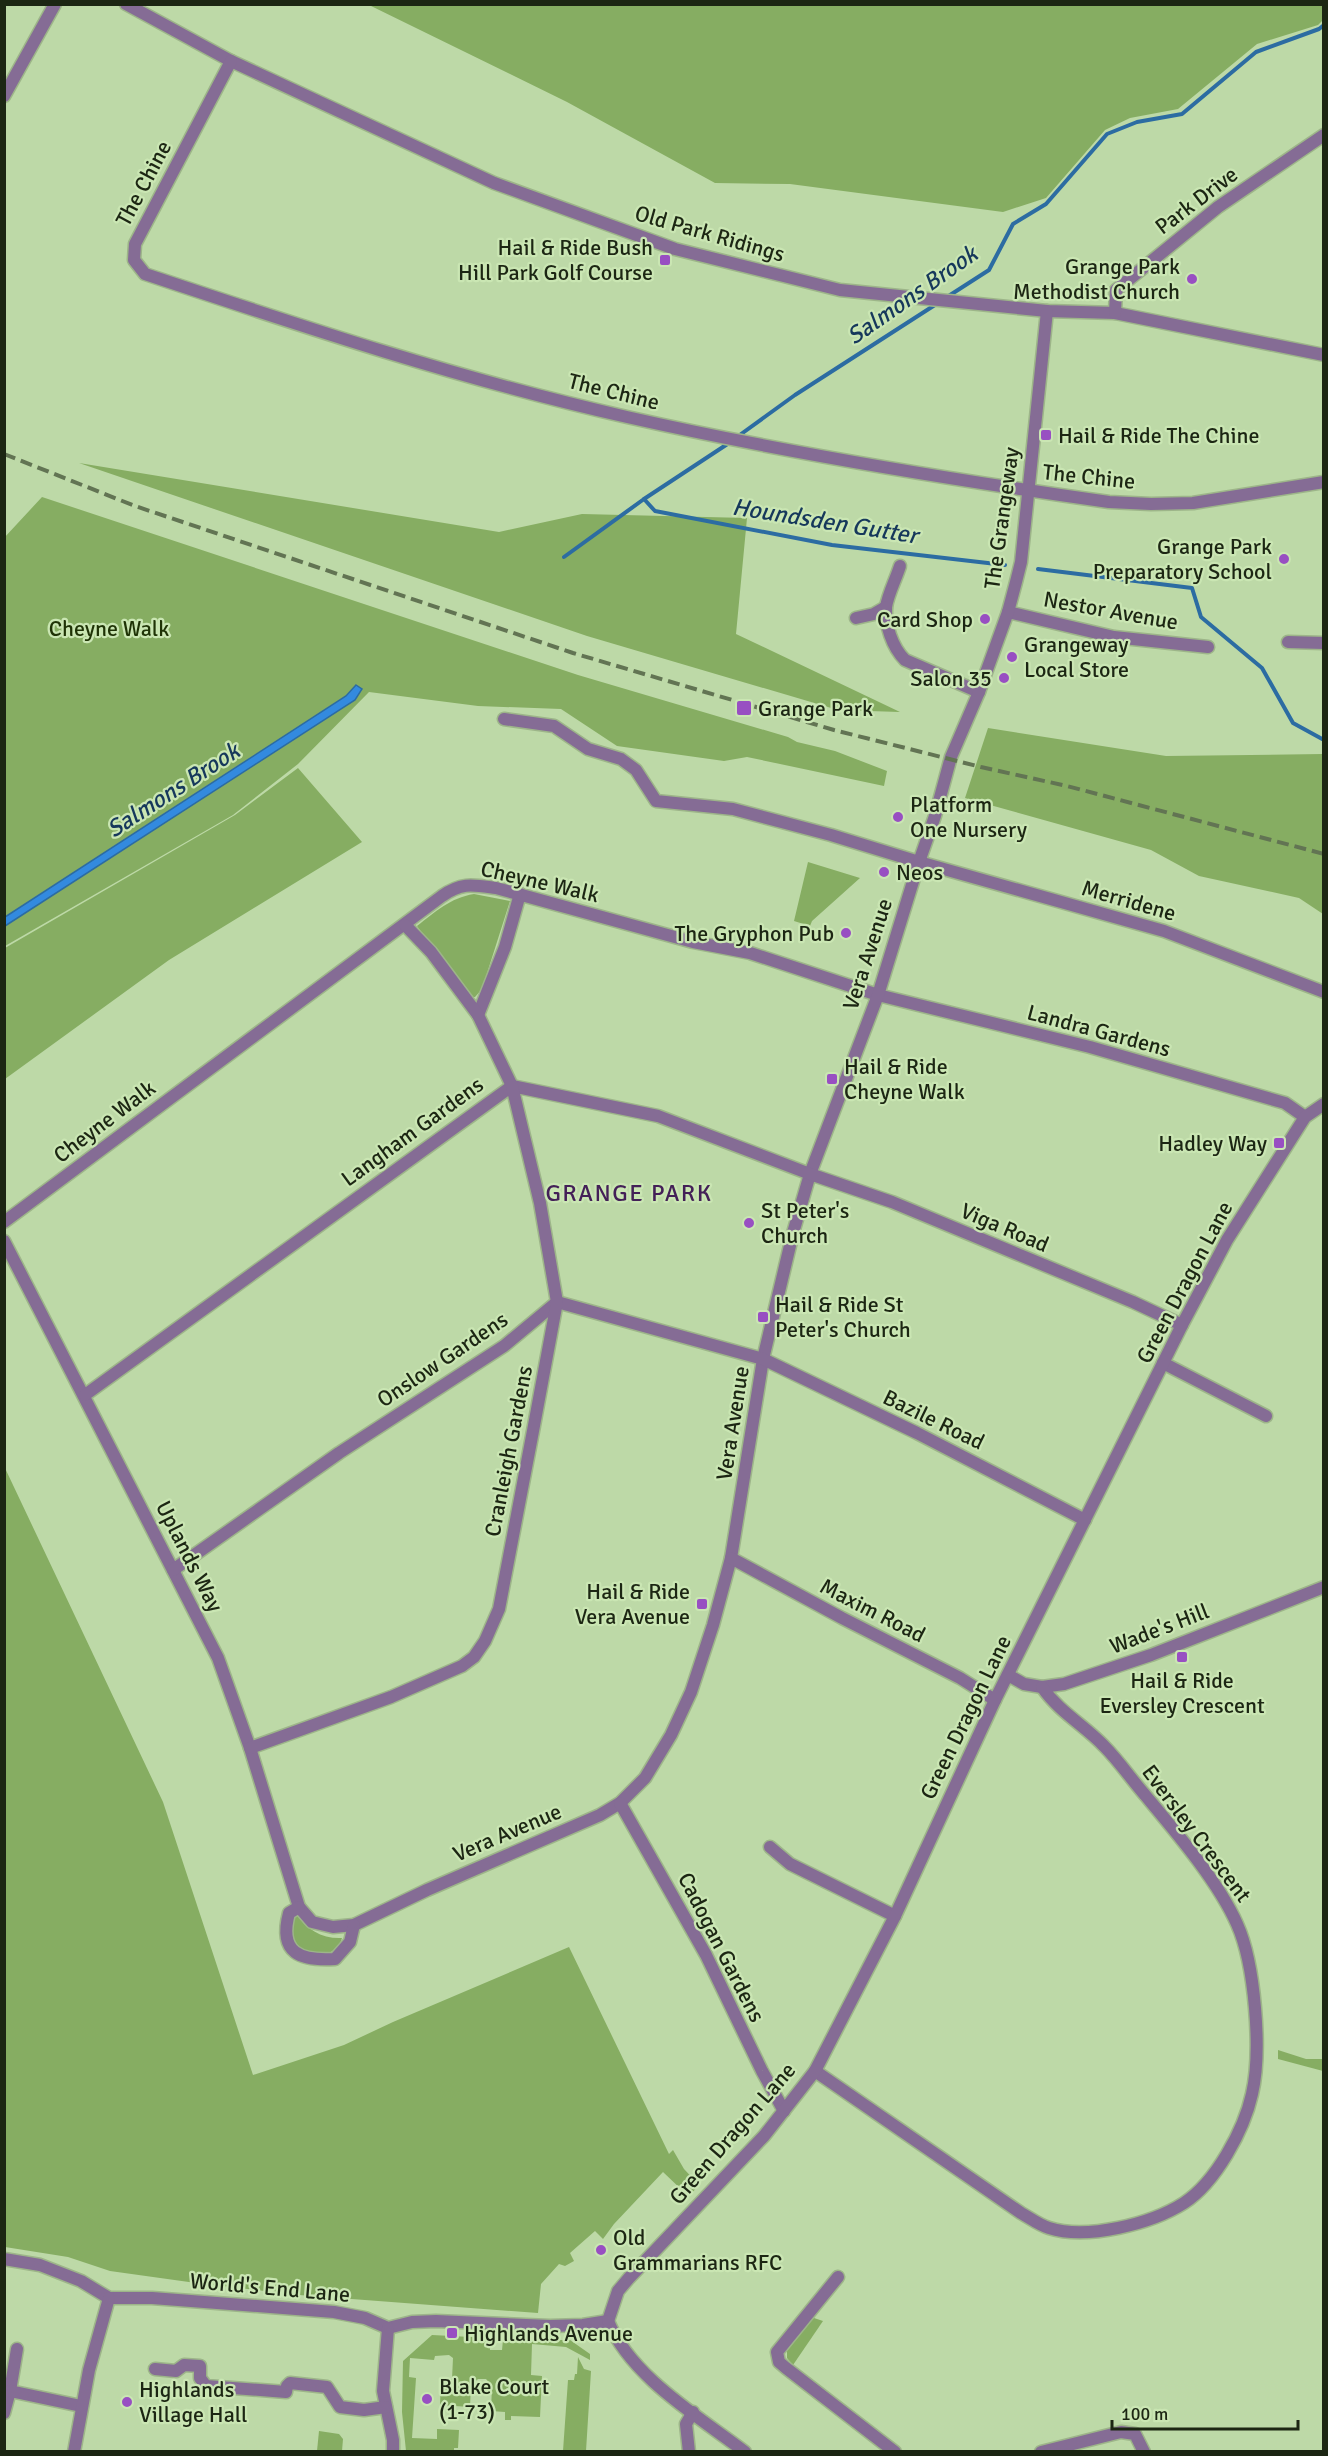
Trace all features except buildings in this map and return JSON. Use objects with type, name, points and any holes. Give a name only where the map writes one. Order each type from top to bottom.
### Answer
[{"type":"street","points":[[4,96],[56,4]]},
{"type":"street","name":"Old Park Ridings","points":[[126,4],[231,61],[494,183],[675,249],[840,290],[1047,311],[1109,313],[1323,355]]},
{"type":"street","name":"The Chine","points":[[231,61],[135,244],[134,260],[145,274],[390,355],[625,417],[790,452],[1108,502],[1193,503],[1323,482]]},
{"type":"street","name":"Park Drive","points":[[1109,313],[1116,290],[1218,207],[1323,135]]},
{"type":"street","name":"The Grangeway","points":[[951,757],[979,692],[1008,612],[1021,562],[1047,311]]},
{"type":"street","points":[[900,566],[886,607],[893,645],[904,660],[979,692]]},
{"type":"street","points":[[856,618],[874,614],[886,607]]},
{"type":"street","name":"Nestor Avenue","points":[[1008,612],[1114,637],[1208,647]]},
{"type":"street","points":[[1288,642],[1323,643]]},
{"type":"street","name":"Merridene","points":[[504,719],[554,726],[588,750],[621,759],[636,770],[656,801],[733,809],[831,835],[1164,931],[1323,992]]},
{"type":"street","name":"Vera Avenue","points":[[354,1925],[427,1890],[600,1815],[620,1803],[645,1778],[671,1735],[691,1692],[713,1625],[730,1558],[763,1359],[793,1233],[810,1174],[878,995],[935,816],[951,757]]},
{"type":"street","name":"Cheyne Walk","points":[[4,1222],[455,887],[472,885],[520,894],[693,942],[750,953],[878,995]]},
{"type":"street","points":[[478,1015],[505,947],[520,894]]},
{"type":"street","name":"Cranleigh Gardens","points":[[250,1748],[391,1697],[462,1666],[474,1657],[485,1641],[499,1609],[557,1302],[540,1203],[512,1086],[478,1015],[431,952],[405,925]]},
{"type":"street","name":"Landra Gardens","points":[[878,995],[1090,1047],[1285,1103],[1305,1117]]},
{"type":"street","name":"Langham Gardens","points":[[85,1395],[512,1086],[658,1116],[810,1174]]},
{"type":"street","name":"Green Dragon Lane","points":[[608,2321],[618,2291],[764,2136],[815,2071],[896,1916],[995,1700],[1182,1325],[1227,1240],[1305,1117],[1323,1104]]},
{"type":"street","name":"Viga Road","points":[[810,1174],[892,1202],[1133,1302],[1182,1325]]},
{"type":"street","name":"Uplands Way","points":[[4,1241],[218,1658],[250,1748],[299,1907]]},
{"type":"street","points":[[557,1302],[763,1359]]},
{"type":"street","name":"Onslow Gardens","points":[[173,1570],[339,1453],[504,1346],[557,1302]]},
{"type":"street","name":"Bazile Road","points":[[763,1359],[927,1438],[1084,1520]]},
{"type":"street","points":[[1163,1363],[1266,1416]]},
{"type":"street","name":"Maxim Road","points":[[730,1558],[960,1678],[995,1700]]},
{"type":"street","name":"Wade's Hill","points":[[1008,1675],[1024,1684],[1042,1687],[1064,1684],[1151,1655],[1323,1587]]},
{"type":"street","name":"Eversley Crescent","points":[[815,2071],[995,2197],[1047,2227],[1069,2232],[1099,2230],[1141,2222],[1166,2214],[1187,2201],[1209,2180],[1241,2128],[1256,2076],[1257,2047],[1250,1977],[1245,1947],[1238,1925],[1226,1902],[1168,1824],[1104,1746],[1053,1703],[1042,1687]]},
{"type":"street","name":"Cadogan Gardens","points":[[620,1803],[706,1955],[784,2111]]},
{"type":"street","points":[[770,1847],[790,1864],[896,1916]]},
{"type":"street","points":[[299,1907],[312,1922],[333,1927],[354,1925],[350,1942],[335,1959],[312,1960],[294,1953],[287,1940],[286,1924],[289,1913],[299,1907]]},
{"type":"street","points":[[4,2259],[40,2265],[81,2281],[109,2298],[81,2406],[74,2451]]},
{"type":"street","points":[[838,2277],[777,2352],[777,2358],[880,2447],[896,2451]]},
{"type":"street","name":"World's End Lane","points":[[109,2298],[152,2298],[334,2312],[365,2318],[388,2328]]},
{"type":"street","points":[[393,2451],[393,2440],[383,2391],[388,2328],[412,2322],[436,2320],[550,2326],[583,2325],[608,2321],[617,2340],[636,2365],[745,2451]]},
{"type":"street","points":[[4,2413],[17,2349]]},
{"type":"street","points":[[155,2369],[176,2371],[184,2365],[200,2366],[200,2378],[206,2386],[286,2392],[290,2383],[323,2386],[329,2389],[340,2407],[364,2410],[386,2407]]},
{"type":"street","points":[[10,2391],[81,2406]]},
{"type":"street","points":[[689,2451],[686,2424],[693,2412]]},
{"type":"street","points":[[1041,2451],[1121,2432],[1135,2434],[1144,2451]]},
{"type":"green space","points":[[1323,4],[1323,20],[1318,25],[1257,44],[1178,109],[1130,118],[1105,130],[1046,198],[1003,212],[790,184],[715,183],[567,102],[369,5]]},
{"type":"green space","points":[[79,463],[499,532],[582,514],[747,518],[736,634],[900,712],[838,710],[587,636]]},
{"type":"green space","name":"Cheyne Walk","points":[[42,497],[578,675],[788,737],[797,742],[835,751],[887,771],[884,786],[747,757],[724,761],[617,746],[561,709],[478,706],[369,692],[298,764],[233,815],[5,946],[4,538]]},
{"type":"green space","points":[[988,728],[1166,756],[1323,754],[1323,914],[1299,898],[1199,876],[1151,850],[965,798]]},
{"type":"green space","points":[[298,768],[362,842],[169,960],[5,1079],[5,948],[235,815]]},
{"type":"green space","points":[[808,862],[860,878],[812,921],[810,926],[794,921]]},
{"type":"green space","points":[[474,894],[510,901],[482,989],[475,997],[467,997],[417,926],[450,902]]},
{"type":"green space","points":[[4,1466],[163,1802],[253,2075],[344,2045],[569,1947],[669,2154],[673,2150],[684,2169],[699,2185],[690,2195],[683,2198],[681,2196],[684,2192],[663,2172],[614,2224],[603,2239],[595,2231],[570,2253],[574,2261],[565,2266],[559,2264],[541,2284],[538,2313],[299,2295],[196,2283],[110,2271],[68,2257],[5,2247]]},
{"type":"green space","points":[[296,1913],[310,1929],[328,1937],[342,1938],[339,1945],[327,1954],[320,1955],[305,1953],[298,1948],[292,1938],[289,1923]]},
{"type":"green space","points":[[1278,2050],[1306,2059],[1323,2059],[1323,2071],[1278,2059]]},
{"type":"green space","points":[[814,2318],[823,2321],[793,2365],[787,2358],[787,2347]]},
{"type":"green space","points":[[432,2335],[490,2338],[490,2350],[502,2350],[503,2340],[570,2340],[590,2354],[590,2360],[566,2347],[532,2344],[531,2375],[542,2376],[540,2417],[511,2416],[511,2420],[505,2420],[505,2412],[491,2411],[492,2386],[486,2379],[478,2379],[471,2385],[470,2407],[440,2405],[441,2379],[452,2379],[453,2358],[449,2355],[435,2356],[434,2360],[410,2358],[409,2377],[416,2378],[412,2438],[437,2439],[437,2429],[459,2430],[458,2448],[454,2448],[454,2451],[406,2451],[402,2412],[403,2361]]},
{"type":"green space","points":[[578,2357],[584,2369],[591,2371],[586,2451],[563,2451],[568,2380],[574,2380],[577,2374]]},
{"type":"green space","points":[[319,2431],[339,2434],[343,2439],[342,2451],[317,2451]]},
{"type":"water","points":[[356,685],[362,689],[355,700],[5,926],[5,917],[346,696]]},
{"type":"waterway","name":"Salmons Brook","points":[[947,297],[989,270],[1013,224],[1046,204],[1107,134],[1137,122],[1182,114],[1256,52],[1319,29],[1324,25]]},
{"type":"waterway","name":"Salmons Brook","points":[[737,437],[795,395],[938,303]]},
{"type":"waterway","name":"Salmons Brook","points":[[564,557],[644,499],[729,443]]},
{"type":"waterway","name":"Houndsden Gutter","points":[[644,499],[655,511],[832,545],[1005,565]]},
{"type":"waterway","name":"Houndsden Gutter","points":[[1038,569],[1192,588],[1201,617],[1262,668],[1293,723],[1324,740]]},
{"type":"railway","points":[[4,454],[135,506],[573,653],[834,730],[1067,786],[1324,854]]},
{"type":"place","name":"Hail & Ride Bush Hill Park Golf Course","points":[[665,260]]},
{"type":"place","name":"Grange Park Methodist Church","points":[[1192,279]]},
{"type":"place","name":"Hail & Ride The Chine","points":[[1046,435]]},
{"type":"place","name":"Grange Park Preparatory School","points":[[1284,559]]},
{"type":"place","name":"Card Shop","points":[[985,619]]},
{"type":"place","name":"Grangeway Local Store","points":[[1012,657]]},
{"type":"place","name":"Salon 35","points":[[1004,678]]},
{"type":"place","name":"Grange Park","points":[[744,708]]},
{"type":"place","name":"Platform One Nursery","points":[[898,817]]},
{"type":"place","name":"Neos","points":[[884,872]]},
{"type":"place","name":"The Gryphon Pub","points":[[846,933]]},
{"type":"place","name":"Hail & Ride Cheyne Walk","points":[[832,1079]]},
{"type":"place","name":"Hadley Way","points":[[1279,1143]]},
{"type":"place","name":"St Peter's Church","points":[[749,1223]]},
{"type":"place","name":"Hail & Ride St Peter's Church","points":[[763,1317]]},
{"type":"place","name":"Hail & Ride Vera Avenue","points":[[702,1604]]},
{"type":"place","name":"Hail & Ride Eversley Crescent","points":[[1182,1657]]},
{"type":"place","name":"Old Grammarians RFC","points":[[601,2250]]},
{"type":"place","name":"Highlands Avenue","points":[[452,2333]]},
{"type":"place","name":"Blake Court (1-73)","points":[[427,2399]]},
{"type":"place","name":"Highlands Village Hall","points":[[127,2402]]},
{"type":"district","name":"GRANGE PARK","points":[[629,1193]]}]
